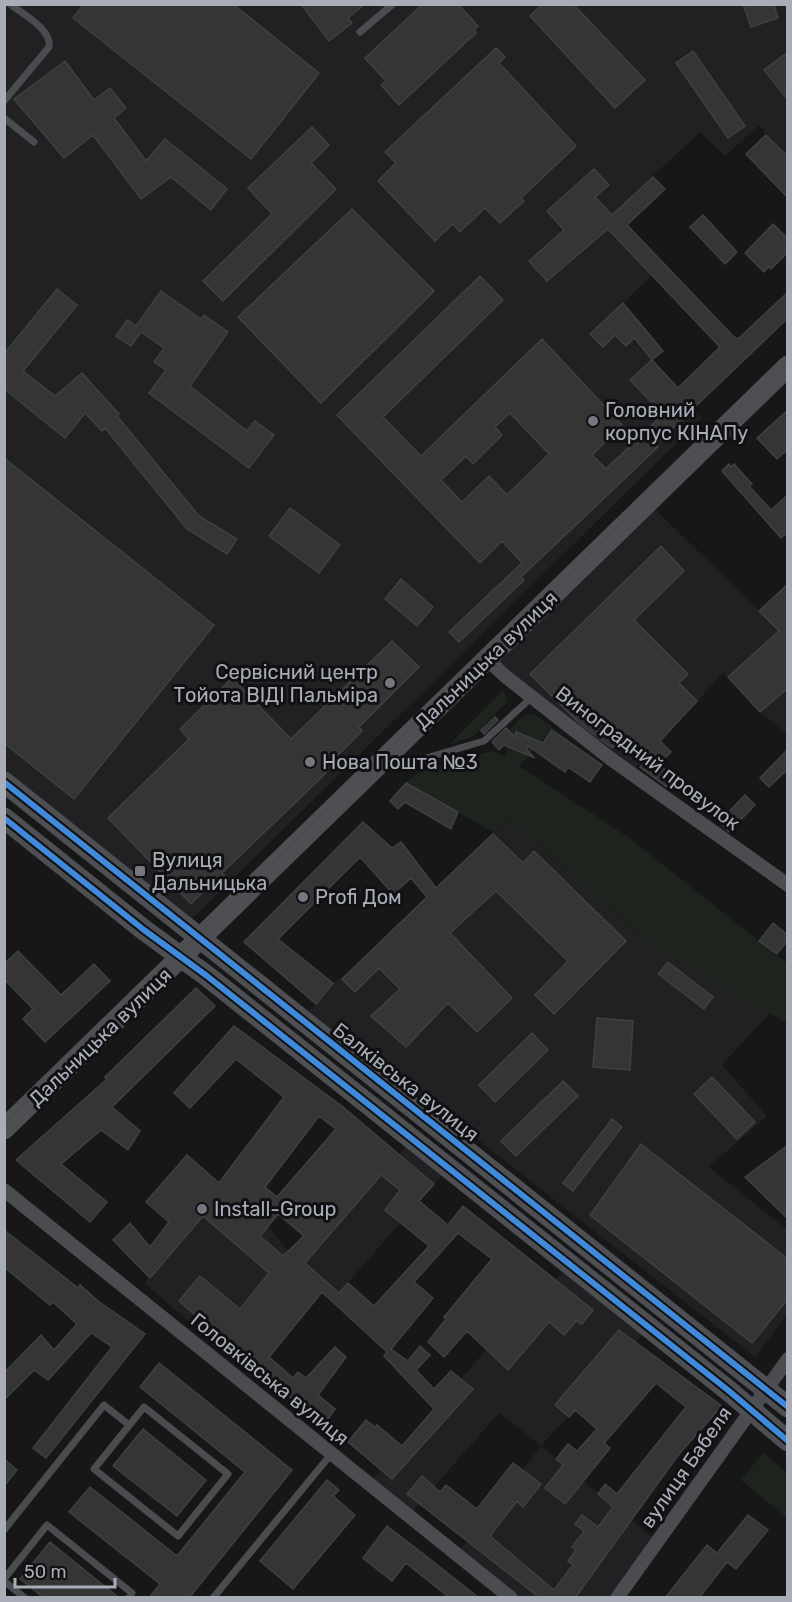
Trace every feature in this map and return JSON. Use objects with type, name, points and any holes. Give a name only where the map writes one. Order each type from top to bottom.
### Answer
[{"type":"main road","name":"Дальницька вулиця","points":[[4,1129],[788,366]]},
{"type":"main road","name":"Балківська вулиця","points":[[4,782],[788,1407]]},
{"type":"main road","name":"Балківська вулиця","points":[[4,818],[788,1441]]},
{"type":"street","name":"Виноградний провулок","points":[[487,658],[505,676],[611,759],[788,885]]},
{"type":"street","name":"Головківська вулиця","points":[[4,1190],[511,1598]]},
{"type":"street","name":"вулиця Бабеля","points":[[617,1598],[750,1409],[788,1359]]},
{"type":"lane","points":[[4,101],[49,47],[50,41],[46,33],[10,4]]},
{"type":"lane","points":[[360,32],[393,4]]},
{"type":"lane","points":[[4,118],[34,142]]},
{"type":"lane","points":[[376,767],[402,765],[484,741],[532,697]]},
{"type":"lane","points":[[4,1530],[104,1405],[129,1425]]},
{"type":"lane","points":[[144,1407],[228,1474],[178,1536],[94,1468],[129,1425],[144,1407]]},
{"type":"lane","points":[[213,1598],[332,1453]]},
{"type":"lane","points":[[25,1598],[4,1580],[48,1525],[132,1593],[129,1598]]},
{"type":"shaded area","points":[[4,5],[787,5],[787,157],[759,125],[725,156],[700,132],[603,223],[652,275],[611,315],[702,418],[189,922],[5,771]]},
{"type":"shaded area","points":[[651,505],[771,623],[787,608],[787,733],[760,712],[724,672],[632,772],[491,660]]},
{"type":"shaded area","points":[[503,690],[508,701],[474,736],[449,745]]},
{"type":"shaded area","points":[[528,714],[536,715],[553,728],[519,766],[628,837],[787,963],[787,1023],[654,947],[511,819],[493,832],[406,783],[421,770],[492,751],[505,756],[508,750],[501,741],[519,719]]},
{"type":"shaded area","points":[[511,819],[654,947],[771,1012],[722,1065],[767,1116],[709,1167],[787,1230],[787,1315],[755,1357],[450,1118],[302,1019],[333,983],[344,977],[493,832]]},
{"type":"shaded area","points":[[406,1146],[441,1176],[339,1293],[329,1284],[251,1375],[144,1283],[178,1245],[181,1232],[146,1202],[187,1155],[268,1226],[287,1250],[305,1263]]},
{"type":"shaded area","points":[[566,1269],[643,1334],[541,1446],[499,1413],[410,1514],[371,1482],[486,1350]]},
{"type":"shaded area","points":[[541,1446],[656,1540],[615,1597],[513,1597],[457,1554]]},
{"type":"shaded area","points":[[763,1453],[787,1473],[787,1518],[741,1480]]},
{"type":"building","points":[[84,4],[233,4],[319,73],[251,159],[73,18]]},
{"type":"building","points":[[301,4],[365,4],[348,18],[352,23],[329,41]]},
{"type":"building","points":[[423,4],[458,4],[478,26],[474,30],[476,33],[399,105],[381,85],[386,81],[365,58]]},
{"type":"building","points":[[542,4],[573,4],[645,80],[615,108],[530,16]]},
{"type":"building","points":[[743,4],[774,4],[778,18],[751,27]]},
{"type":"building","points":[[496,48],[505,57],[499,63],[576,146],[521,198],[524,201],[500,223],[485,208],[460,232],[453,224],[435,241],[378,181],[396,163],[385,152]]},
{"type":"building","points":[[693,51],[745,126],[728,138],[676,63]]},
{"type":"building","points":[[788,52],[788,100],[764,70]]},
{"type":"building","points":[[65,61],[94,100],[110,88],[126,108],[114,118],[146,161],[165,139],[227,189],[211,210],[171,177],[141,199],[93,135],[64,158],[14,99]]},
{"type":"building","points":[[312,127],[329,145],[311,163],[336,189],[223,301],[203,281],[272,214],[248,188]]},
{"type":"building","points":[[766,135],[788,157],[788,198],[746,154]]},
{"type":"building","points":[[594,169],[609,185],[595,197],[612,215],[653,177],[665,189],[627,225],[733,336],[738,339],[788,292],[788,318],[656,444],[658,447],[521,577],[524,580],[459,642],[449,632],[522,563],[502,541],[480,563],[337,415],[480,276],[503,300],[383,417],[421,456],[542,339],[622,425],[592,455],[606,469],[657,420],[652,414],[657,408],[630,380],[652,360],[678,388],[720,347],[608,229],[547,281],[529,261],[564,230],[547,211]],"holes":[[[510,413],[549,454],[507,495],[489,476],[462,502],[441,480],[466,456],[473,464],[502,435],[495,427]]]},
{"type":"building","points":[[352,209],[434,291],[321,403],[238,317]]},
{"type":"building","points":[[703,215],[737,252],[725,264],[690,227]]},
{"type":"building","points":[[773,224],[788,239],[788,252],[771,269],[769,266],[764,272],[745,253]]},
{"type":"building","points":[[57,289],[77,305],[23,371],[55,396],[82,373],[119,414],[117,416],[199,516],[237,539],[227,554],[187,529],[105,428],[102,431],[85,413],[65,438],[4,389],[4,354]]},
{"type":"building","points":[[161,291],[201,319],[204,315],[228,332],[190,386],[247,431],[255,421],[274,435],[249,468],[149,393],[166,370],[154,362],[164,348],[141,332],[131,346],[116,336],[127,320],[136,326]]},
{"type":"building","points":[[623,303],[663,351],[652,360],[634,338],[626,346],[615,335],[603,347],[590,334]]},
{"type":"building","points":[[788,410],[788,449],[777,459],[757,438]]},
{"type":"building","points":[[4,458],[214,625],[74,799],[4,743]]},
{"type":"building","points":[[729,464],[731,467],[734,464],[752,484],[749,486],[771,510],[788,495],[788,532],[781,538],[722,471]]},
{"type":"building","points":[[290,508],[340,545],[319,573],[269,536]]},
{"type":"building","points":[[661,546],[684,571],[634,620],[688,674],[679,683],[697,701],[660,741],[671,752],[659,764],[676,780],[668,788],[640,767],[645,761],[620,740],[612,748],[580,724],[530,674]]},
{"type":"building","points":[[401,579],[433,607],[417,626],[385,599]]},
{"type":"building","points":[[788,584],[788,688],[760,712],[728,677],[779,631],[759,611]]},
{"type":"building","points":[[392,641],[419,667],[359,727],[362,731],[334,759],[325,774],[222,873],[229,880],[221,889],[213,882],[191,904],[108,818],[189,739],[180,729],[232,678],[291,739]]},
{"type":"building","points":[[495,717],[498,720],[484,734],[481,730]]},
{"type":"building","points":[[506,728],[515,737],[516,732],[543,743],[552,730],[602,765],[590,782],[568,767],[565,772],[528,746],[526,749],[535,758],[504,745],[499,750],[492,742]]},
{"type":"building","points":[[788,749],[788,769],[769,787],[760,778]]},
{"type":"building","points":[[406,783],[458,812],[451,829],[405,802],[398,809],[390,801]]},
{"type":"building","points":[[745,795],[755,805],[729,832],[719,822]]},
{"type":"building","points":[[363,822],[392,848],[401,842],[436,888],[493,834],[523,863],[534,851],[626,941],[554,1014],[535,995],[568,961],[496,891],[450,933],[512,998],[477,1032],[448,1003],[406,1047],[371,1016],[400,989],[379,968],[355,992],[342,979],[427,897],[411,878],[393,894],[360,857],[278,939],[333,983],[316,1004],[244,942]]},
{"type":"building","points":[[773,923],[788,935],[788,940],[777,954],[759,941]]},
{"type":"building","points":[[18,951],[61,995],[94,964],[110,981],[45,1042],[23,1019],[33,1009],[4,979],[4,964]]},
{"type":"building","points":[[668,962],[713,997],[704,1009],[658,974]]},
{"type":"building","points":[[196,988],[215,1006],[112,1107],[140,1131],[128,1150],[101,1130],[61,1164],[107,1202],[90,1222],[16,1160],[107,1079],[105,1077]]},
{"type":"building","points":[[597,1018],[633,1021],[630,1070],[593,1067]]},
{"type":"building","points":[[234,1026],[343,1107],[434,1184],[419,1201],[448,1225],[463,1206],[593,1310],[582,1324],[576,1321],[564,1335],[549,1322],[508,1370],[467,1331],[444,1357],[428,1342],[446,1319],[444,1317],[492,1259],[458,1233],[414,1282],[433,1298],[391,1349],[408,1361],[420,1346],[430,1355],[416,1370],[434,1389],[451,1371],[473,1389],[392,1479],[348,1442],[366,1420],[375,1427],[377,1425],[402,1446],[434,1409],[384,1356],[387,1352],[322,1292],[269,1357],[293,1378],[298,1372],[306,1378],[335,1347],[346,1357],[318,1395],[335,1409],[325,1423],[284,1393],[179,1301],[200,1276],[240,1309],[269,1273],[203,1216],[150,1278],[113,1240],[130,1223],[150,1247],[169,1222],[146,1202],[187,1155],[219,1183],[284,1097],[236,1059],[190,1108],[174,1093]],"holes":[[[319,1116],[336,1129],[277,1197],[265,1187]],[[381,1175],[400,1190],[385,1210],[429,1246],[374,1306],[348,1283],[339,1293],[305,1263]],[[278,1214],[304,1236],[283,1256],[260,1236]]]},
{"type":"building","points":[[532,1033],[548,1050],[495,1102],[479,1085]]},
{"type":"building","points":[[712,1077],[755,1122],[737,1139],[694,1094]]},
{"type":"building","points":[[563,1081],[578,1096],[516,1156],[501,1141]]},
{"type":"building","points":[[612,1119],[622,1127],[573,1191],[563,1183]]},
{"type":"building","points":[[641,1144],[788,1259],[788,1299],[752,1343],[590,1215]]},
{"type":"building","points":[[788,1145],[788,1219],[745,1177]]},
{"type":"building","points":[[4,1230],[78,1288],[80,1285],[98,1301],[145,1334],[46,1458],[33,1448],[112,1347],[91,1333],[48,1380],[34,1370],[4,1400],[4,1373],[41,1335],[54,1350],[77,1324],[53,1302],[50,1305],[4,1267]]},
{"type":"building","points":[[619,1330],[722,1406],[679,1454],[575,1598],[540,1598],[407,1494],[422,1476],[440,1492],[446,1485],[477,1509],[513,1463],[541,1484],[523,1507],[517,1501],[490,1536],[554,1590],[573,1565],[568,1561],[576,1550],[572,1547],[584,1531],[575,1524],[582,1515],[598,1527],[613,1507],[598,1494],[605,1484],[617,1494],[686,1407],[656,1383],[604,1443],[610,1448],[565,1504],[545,1488],[563,1465],[556,1459],[568,1444],[577,1451],[597,1429],[575,1410],[569,1417],[555,1405]]},
{"type":"building","points":[[159,1363],[292,1470],[189,1598],[149,1598],[160,1584],[69,1512],[90,1487],[177,1556],[245,1472],[140,1387]]},
{"type":"building","points":[[143,1429],[206,1480],[177,1516],[113,1466]]},
{"type":"building","points":[[4,1459],[17,1470],[4,1486]]},
{"type":"building","points":[[327,1480],[339,1490],[333,1496],[355,1515],[293,1589],[260,1561]]},
{"type":"building","points":[[748,1515],[768,1530],[736,1569],[727,1562],[699,1598],[665,1598],[707,1545],[717,1553]]},
{"type":"building","points":[[387,1526],[479,1598],[450,1598],[406,1563],[392,1581],[363,1558]]},
{"type":"building","points":[[50,1542],[119,1598],[44,1598],[20,1579]]},
{"type":"tram line","points":[[4,1124],[788,361]]},
{"type":"cycle path","points":[[4,782],[788,1407]]},
{"type":"cycle path","points":[[4,818],[144,930],[207,976],[729,1391],[788,1441]]},
{"type":"place","name":"Головний корпус КІНАПу","points":[[593,421]]},
{"type":"place","name":"Сервісний центр Тойота ВІДІ Пальміра","points":[[390,683]]},
{"type":"place","name":"Нова Пошта №3","points":[[310,762]]},
{"type":"place","name":"Вулиця Дальницька","points":[[140,871]]},
{"type":"place","name":"Profi Дом","points":[[303,897]]},
{"type":"place","name":"Install-Group","points":[[202,1209]]}]
